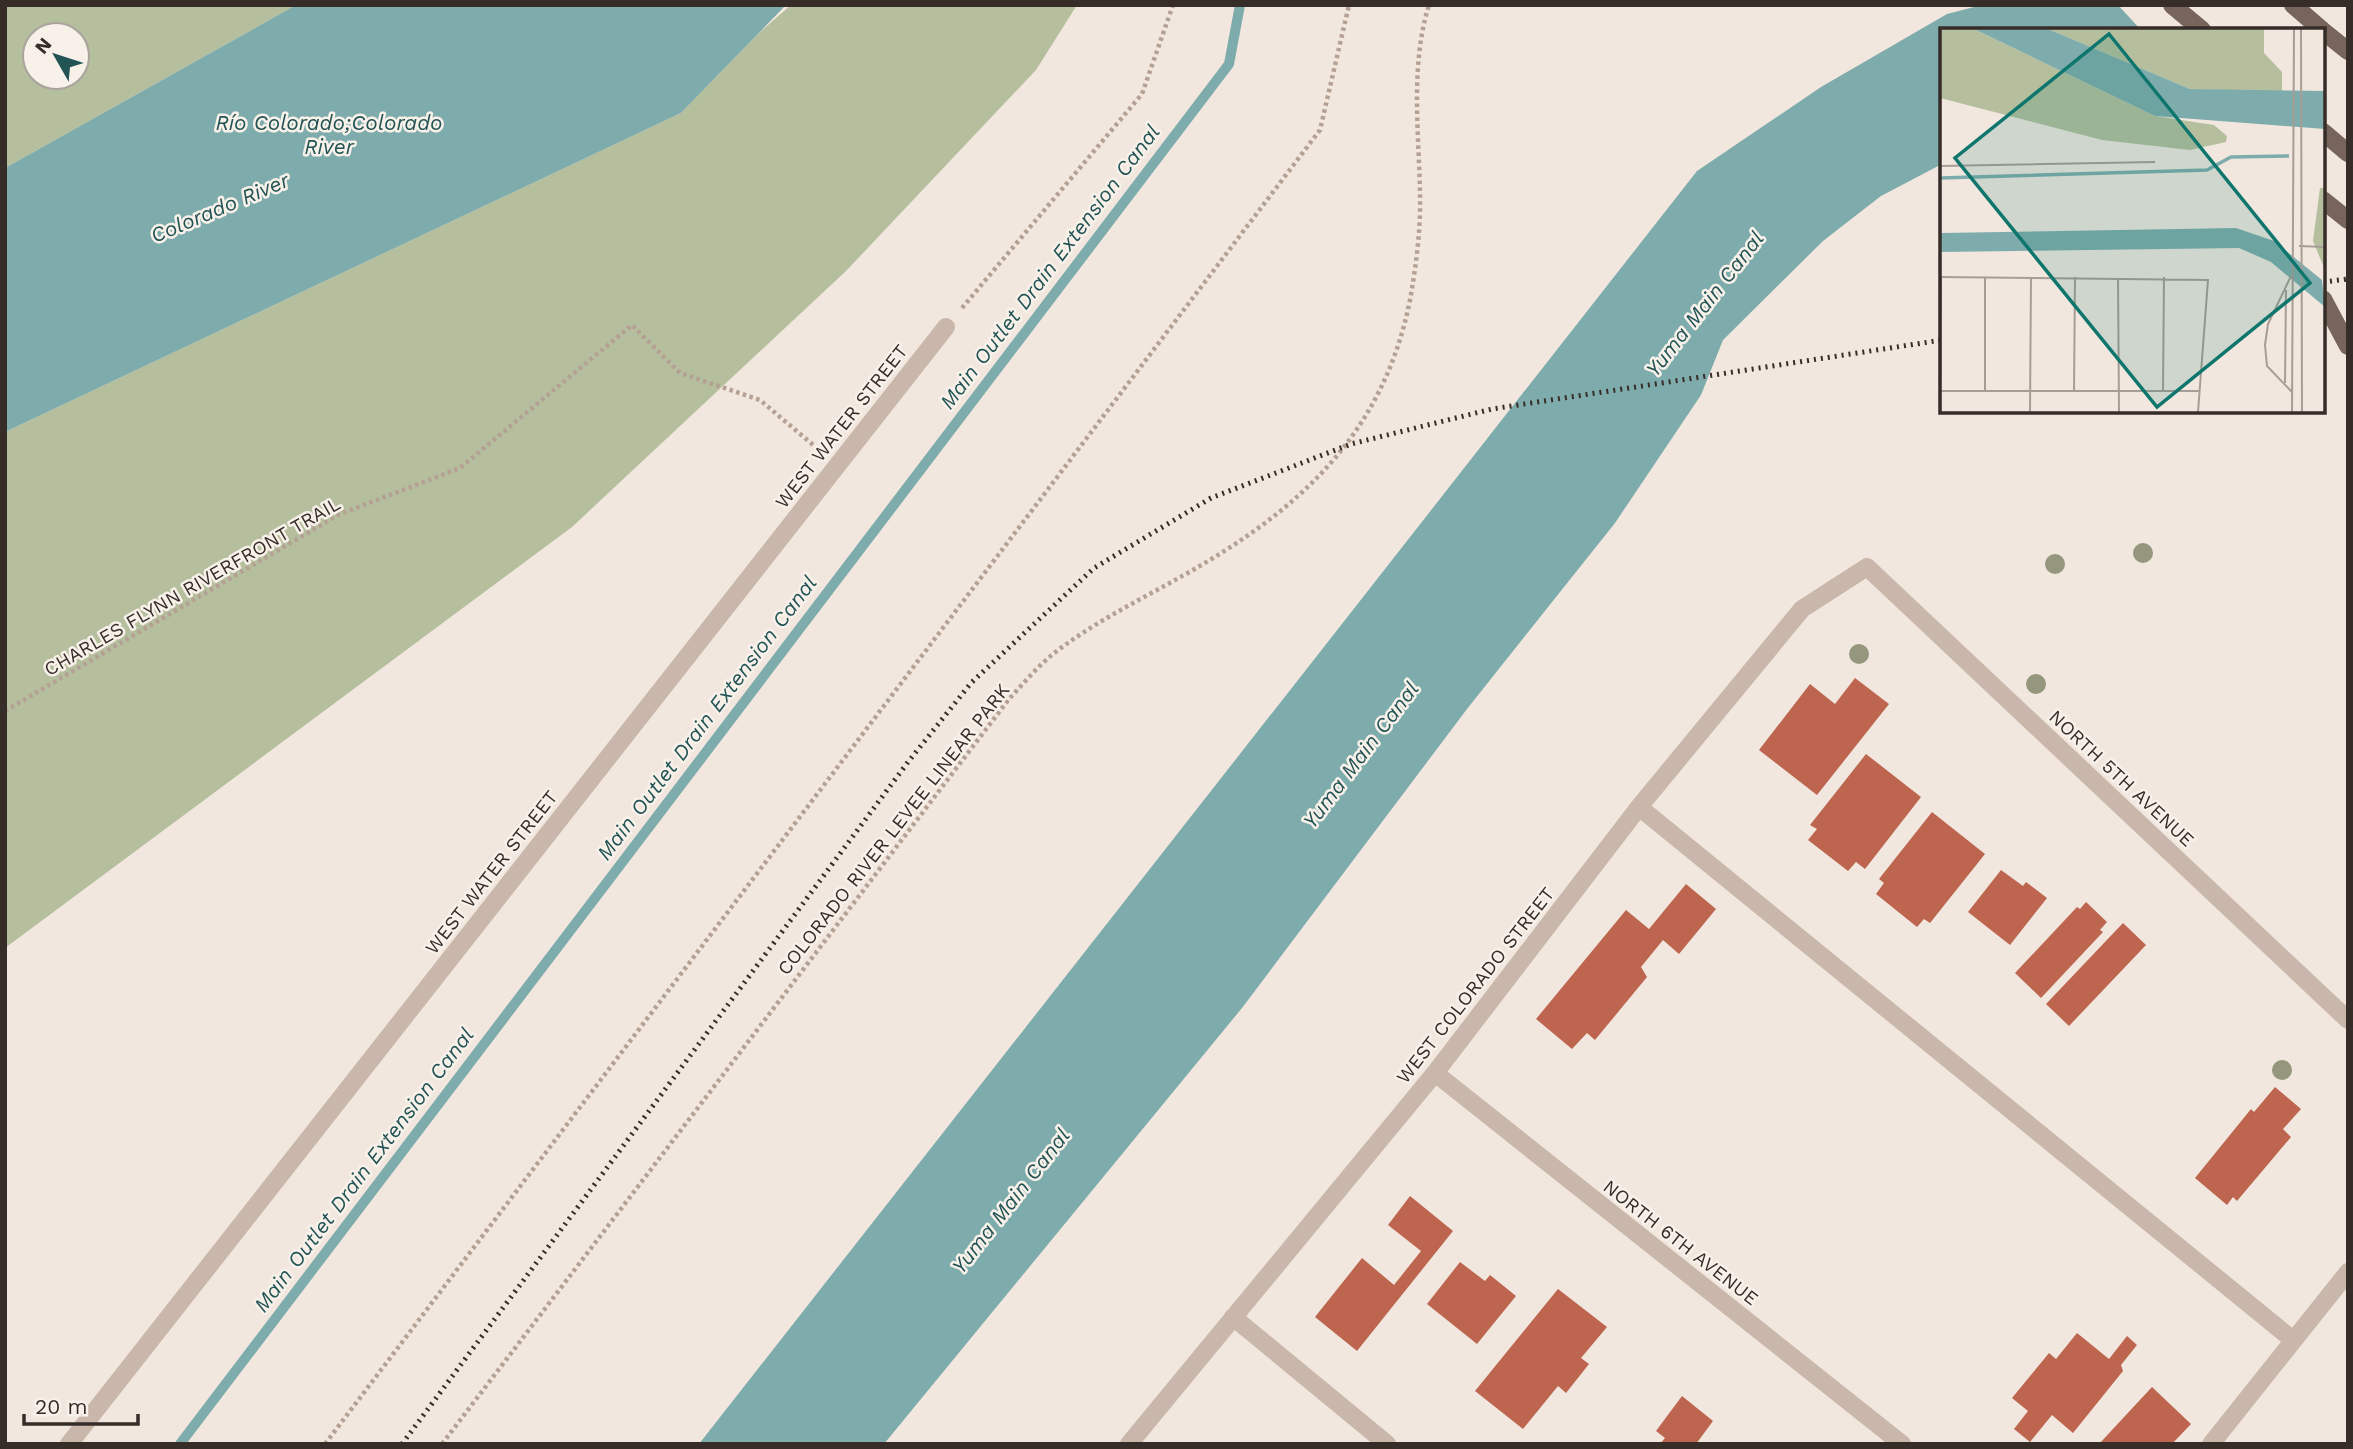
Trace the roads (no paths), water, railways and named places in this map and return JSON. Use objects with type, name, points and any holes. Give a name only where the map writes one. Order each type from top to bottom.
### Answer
[{"type":"main road","points":[[2159,5],[2181,28]]},
{"type":"main road","points":[[2172,5],[2200,28]]},
{"type":"main road","points":[[2293,5],[2321,28]]},
{"type":"main road","points":[[2325,32],[2348,51]]},
{"type":"main road","points":[[2325,134],[2348,153]]},
{"type":"main road","points":[[2325,202],[2348,220]]},
{"type":"main road","points":[[2325,303],[2348,346]]},
{"type":"street","name":"WEST WATER STREET","points":[[69,1444],[946,327]]},
{"type":"street","name":"WEST COLORADO STREET","points":[[1129,1444],[1434,1073],[1639,807],[1802,609],[1867,567]]},
{"type":"street","name":"NORTH 5TH AVENUE","points":[[1867,567],[2348,1020]]},
{"type":"street","points":[[1639,807],[2293,1340]]},
{"type":"street","name":"NORTH 6TH AVENUE","points":[[1434,1073],[1902,1444]]},
{"type":"street","points":[[2211,1444],[2348,1272]]},
{"type":"street","points":[[1233,1317],[1387,1444]]},
{"type":"water","name":"Río Colorado;Colorado River","points":[[296,5],[786,5],[681,113],[5,432],[5,168]]},
{"type":"water","name":"Yuma Main Canal","points":[[1982,5],[2348,5],[2325,28],[1940,28],[1940,165],[1881,196],[1823,241],[1723,340],[1701,395],[1615,523],[1467,709],[1242,1008],[884,1444],[699,1444],[1697,171],[1821,87],[1947,14]]},
{"type":"waterway","name":"Main Outlet Drain Extension Canal","points":[[180,1444],[1229,64],[1240,5]]},
{"type":"railway","points":[[2325,282],[2348,279]]},
{"type":"railway","points":[[402,1444],[908,762],[971,683],[1094,568],[1211,498],[1351,444],[1492,409],[1940,340]]},
{"type":"water label","name":"Colorado River","points":[[220,208]]}]
